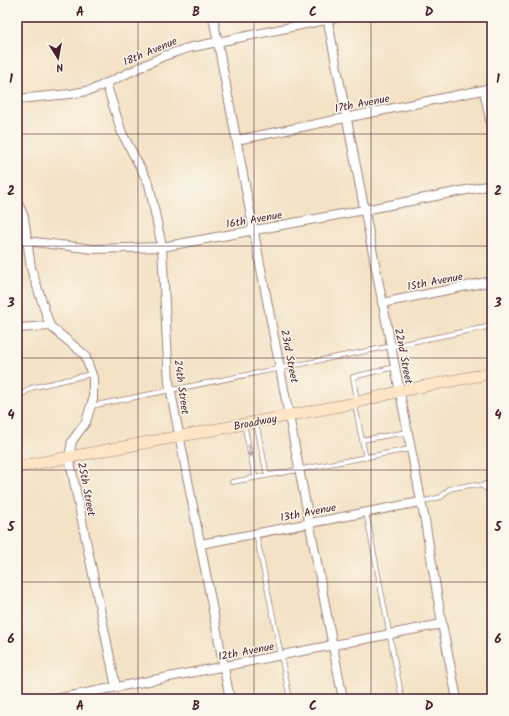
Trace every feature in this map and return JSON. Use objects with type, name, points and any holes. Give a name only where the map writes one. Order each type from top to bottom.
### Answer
[{"type":"main road","name":"Broadway","points":[[17,467],[356,403],[400,391],[492,373]]},
{"type":"street","name":"23rd Street","points":[[214,17],[343,699]]},
{"type":"street","name":"18th Avenue","points":[[17,98],[70,94],[92,90],[164,56],[188,48],[328,18],[340,17]]},
{"type":"street","name":"22nd Street","points":[[328,18],[346,118],[400,391],[457,699]]},
{"type":"street","name":"24th Street","points":[[106,83],[122,133],[149,184],[162,246],[166,348],[170,390],[230,699]]},
{"type":"street","name":"17th Avenue","points":[[237,140],[488,89]]},
{"type":"street","points":[[488,89],[492,130]]},
{"type":"street","name":"16th Avenue","points":[[17,240],[94,249],[162,246],[364,210],[492,184]]},
{"type":"street","points":[[17,200],[24,217],[31,268],[50,326],[17,328]]},
{"type":"street","name":"15th Avenue","points":[[382,303],[492,281]]},
{"type":"street","name":"25th Street","points":[[50,326],[85,355],[92,374],[94,399],[86,422],[72,441],[69,457],[116,687]]},
{"type":"street","name":"13th Avenue","points":[[201,544],[420,502]]},
{"type":"street","name":"12th Avenue","points":[[55,699],[442,624]]},
{"type":"lane","points":[[91,406],[492,326]]},
{"type":"lane","points":[[366,458],[353,377],[395,367]]},
{"type":"lane","points":[[17,398],[31,388],[92,374]]},
{"type":"lane","points":[[256,422],[267,475]]},
{"type":"lane","points":[[244,424],[255,477]]},
{"type":"lane","points":[[362,440],[407,432]]},
{"type":"lane","points":[[232,482],[410,449]]},
{"type":"lane","points":[[420,502],[441,497],[449,489],[470,484],[489,486]]},
{"type":"lane","points":[[366,512],[402,699]]},
{"type":"lane","points":[[256,533],[290,699]]}]
